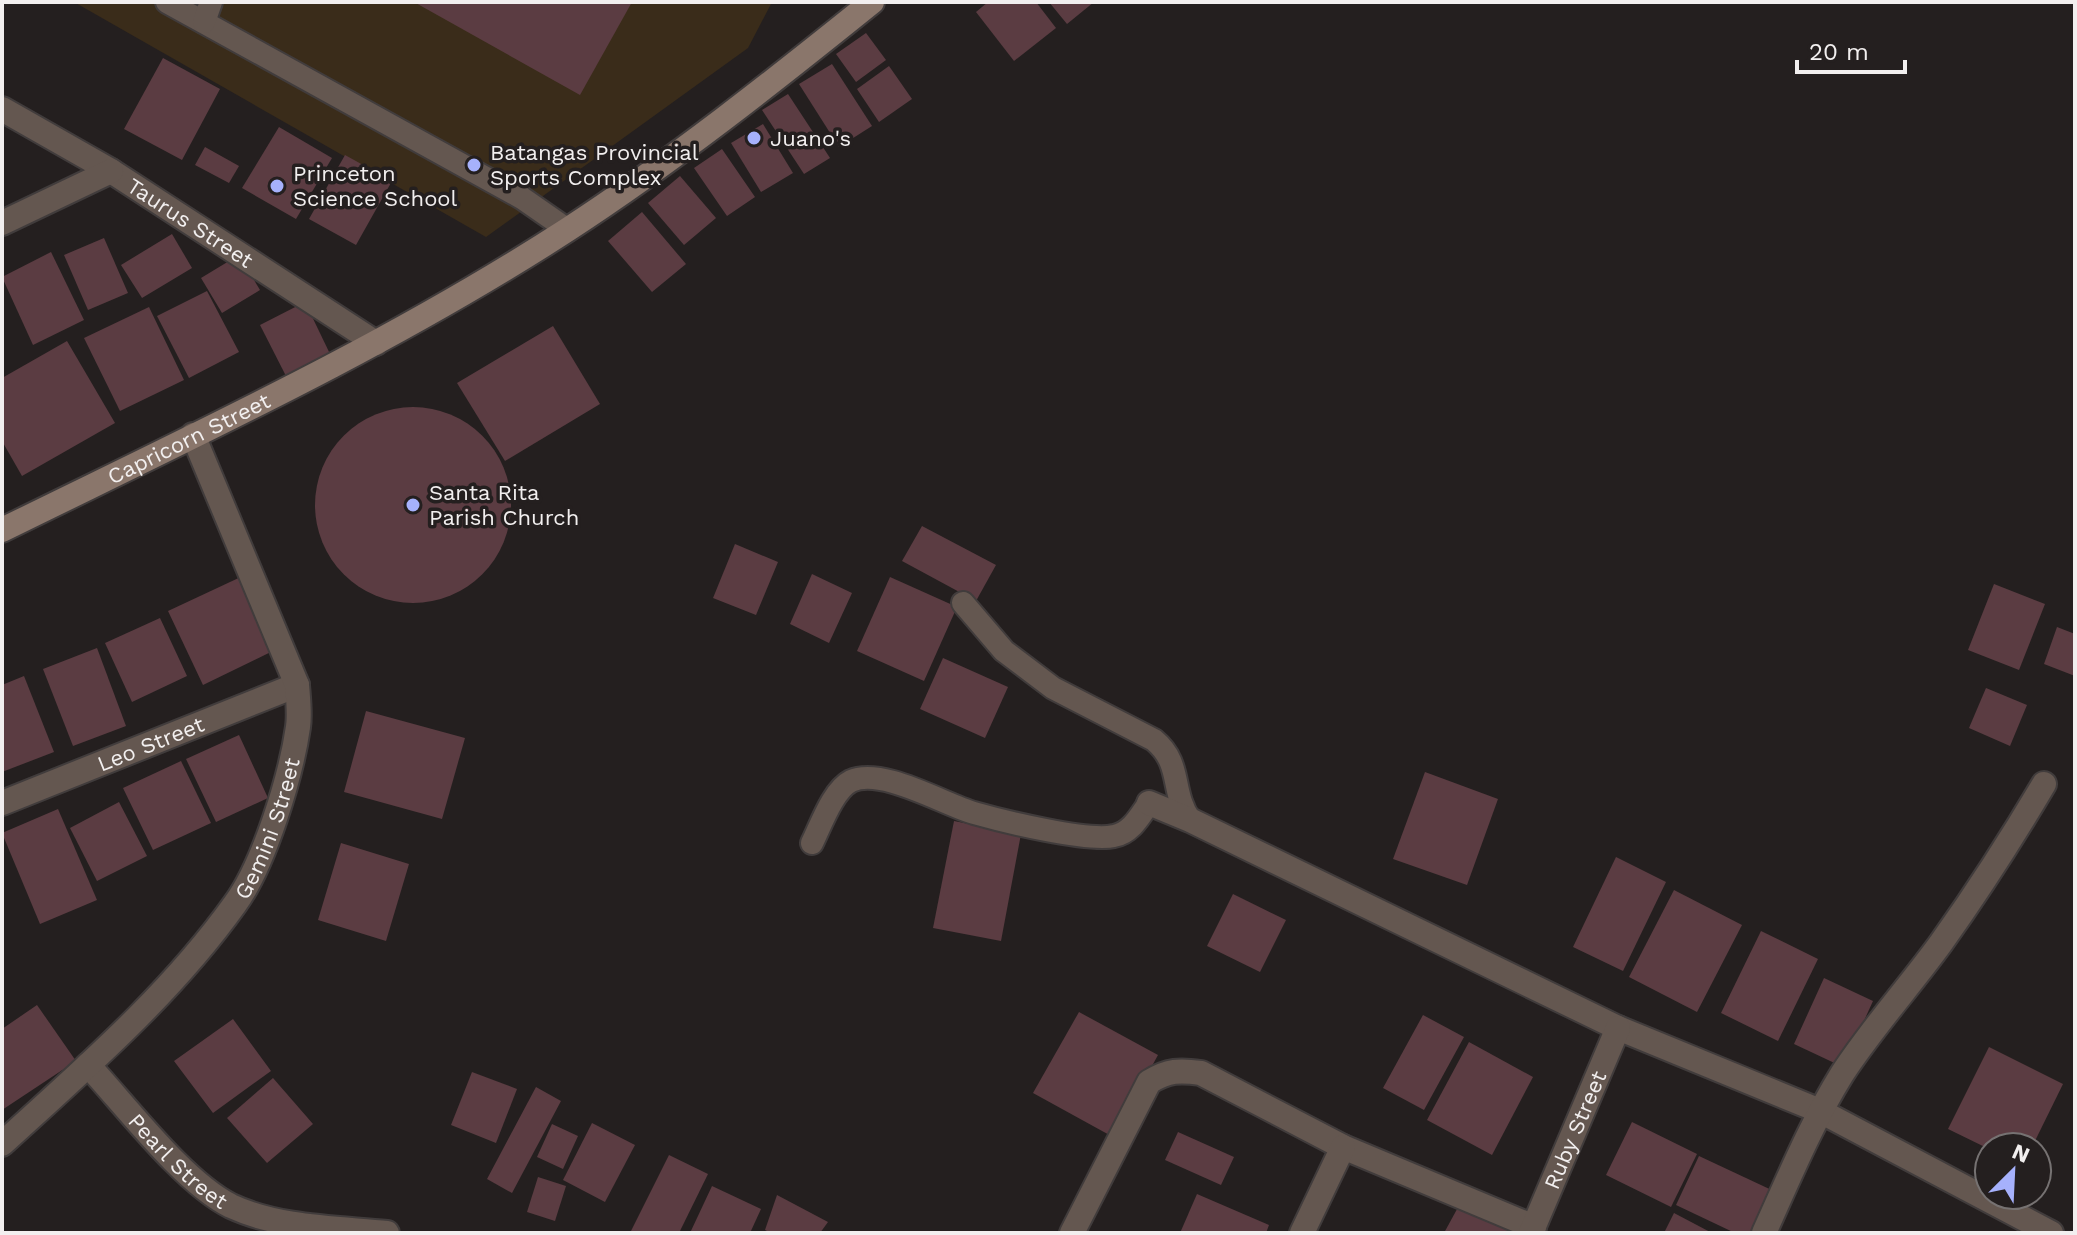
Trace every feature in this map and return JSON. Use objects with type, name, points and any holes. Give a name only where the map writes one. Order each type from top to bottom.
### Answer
[{"type":"street","name":"Capricorn Street","points":[[2,530],[376,343],[568,230],[784,73],[872,2]]},
{"type":"street","name":"Taurus Street","points":[[2,109],[111,171],[376,343]]},
{"type":"street","points":[[2,223],[111,171]]},
{"type":"street","name":"Gemini Street","points":[[2,1144],[158,998],[236,903],[254,871],[269,831],[298,726],[297,685],[193,435]]},
{"type":"street","name":"Leo Street","points":[[2,803],[297,685]]},
{"type":"street","points":[[1764,1233],[1820,1111],[1869,1033],[1941,942],[1995,864],[2044,784]]},
{"type":"street","points":[[1149,803],[1190,820],[1618,1028],[1820,1111],[2051,1233]]},
{"type":"street","name":"Ruby Street","points":[[1532,1230],[1618,1028]]},
{"type":"street","name":"Pearl Street","points":[[88,1065],[204,1190],[233,1207],[296,1224],[387,1233]]},
{"type":"street","points":[[1072,1233],[1149,1082],[1166,1072],[1201,1073],[1343,1147],[1532,1230]]},
{"type":"street","points":[[1302,1233],[1343,1147]]},
{"type":"lane","points":[[167,2],[207,12],[522,198],[568,230]]},
{"type":"lane","points":[[963,603],[1004,651],[1041,679],[1154,740],[1167,752],[1174,764],[1180,805],[1190,820]]},
{"type":"lane","points":[[812,843],[842,787],[854,780],[873,777],[973,813],[1045,830],[1114,837],[1130,828],[1149,803]]},
{"type":"shaded area","name":"Batangas Provincial Sports Complex","points":[[74,2],[772,2],[748,48],[486,237]]},
{"type":"building","points":[[414,2],[632,2],[580,95]]},
{"type":"building","points":[[988,2],[1036,2],[1056,28],[1014,61],[976,12]]},
{"type":"building","points":[[1049,2],[1094,2],[1067,24]]},
{"type":"building","points":[[866,33],[886,60],[856,82],[836,54]]},
{"type":"building","points":[[163,58],[220,89],[182,160],[124,129]]},
{"type":"building","points":[[832,64],[872,126],[839,147],[799,84]]},
{"type":"building","points":[[889,66],[912,99],[879,122],[857,89]]},
{"type":"building","points":[[788,94],[830,158],[804,174],[762,110]]},
{"type":"building","points":[[763,124],[793,173],[761,192],[731,143]]},
{"type":"building","points":[[279,127],[332,158],[296,219],[242,188]]},
{"type":"building","points":[[205,147],[239,166],[229,183],[195,165]]},
{"type":"building","points":[[722,149],[755,197],[727,216],[694,168]]},
{"type":"building","points":[[345,155],[392,181],[356,245],[309,219]]},
{"type":"building","points":[[680,176],[716,218],[684,245],[648,203]]},
{"type":"building","points":[[642,212],[686,264],[652,292],[608,241]]},
{"type":"building","points":[[172,234],[192,268],[142,298],[121,265]]},
{"type":"building","points":[[104,238],[128,293],[88,310],[64,255]]},
{"type":"building","points":[[51,252],[84,320],[33,345],[2,277]]},
{"type":"building","points":[[239,255],[260,290],[222,313],[201,278]]},
{"type":"building","points":[[207,291],[239,352],[189,378],[157,316]]},
{"type":"building","points":[[305,302],[331,356],[287,378],[260,325]]},
{"type":"building","points":[[149,307],[184,380],[120,411],[84,338]]},
{"type":"building","points":[[553,326],[600,404],[505,461],[457,383]]},
{"type":"building","points":[[67,341],[115,423],[22,476],[2,441],[2,378]]},
{"type":"building","name":"Santa Rita Parish Church","points":[[413,407],[450,415],[482,436],[503,468],[511,505],[503,542],[482,574],[450,595],[413,603],[376,595],[344,574],[323,542],[315,505],[323,468],[344,436],[376,415]]},
{"type":"building","points":[[922,526],[996,565],[976,601],[902,561]]},
{"type":"building","points":[[735,544],[778,562],[756,615],[713,598]]},
{"type":"building","points":[[812,574],[852,593],[829,643],[790,624]]},
{"type":"building","points":[[245,575],[279,648],[203,685],[168,611]]},
{"type":"building","points":[[890,577],[957,607],[924,681],[857,651]]},
{"type":"building","points":[[1994,584],[2045,604],[2019,670],[1968,650]]},
{"type":"building","points":[[160,618],[187,676],[132,702],[105,643]]},
{"type":"building","points":[[2057,627],[2075,634],[2075,676],[2044,664]]},
{"type":"building","points":[[97,648],[126,726],[73,746],[43,669]]},
{"type":"building","points":[[943,658],[1008,687],[985,738],[920,709]]},
{"type":"building","points":[[24,676],[54,752],[2,772],[2,685]]},
{"type":"building","points":[[1986,688],[2027,705],[2010,746],[1969,728]]},
{"type":"building","points":[[366,711],[465,738],[442,819],[344,792]]},
{"type":"building","points":[[239,735],[268,798],[216,822],[186,759]]},
{"type":"building","points":[[181,761],[211,823],[153,850],[123,788]]},
{"type":"building","points":[[1425,772],[1498,799],[1467,885],[1393,859]]},
{"type":"building","points":[[119,802],[147,856],[97,881],[70,828]]},
{"type":"building","points":[[58,809],[97,900],[40,924],[2,833]]},
{"type":"building","points":[[954,821],[1021,834],[1001,941],[933,928]]},
{"type":"building","points":[[341,843],[409,864],[386,941],[318,920]]},
{"type":"building","points":[[1616,857],[1666,882],[1623,971],[1573,947]]},
{"type":"building","points":[[1674,890],[1742,925],[1697,1012],[1629,977]]},
{"type":"building","points":[[1233,894],[1286,920],[1260,972],[1207,946]]},
{"type":"building","points":[[1761,931],[1818,959],[1778,1041],[1721,1013]]},
{"type":"building","points":[[1824,978],[1873,1001],[1843,1067],[1794,1044]]},
{"type":"building","points":[[37,1005],[76,1061],[2,1110],[2,1029]]},
{"type":"building","points":[[1079,1012],[1158,1055],[1113,1137],[1033,1093]]},
{"type":"building","points":[[1423,1015],[1464,1037],[1424,1110],[1383,1088]]},
{"type":"building","points":[[233,1019],[271,1071],[213,1113],[174,1061]]},
{"type":"building","points":[[1469,1042],[1533,1077],[1492,1155],[1427,1120]]},
{"type":"building","points":[[1989,1047],[2063,1084],[2040,1131],[1973,1131],[1973,1141],[1948,1129]]},
{"type":"building","points":[[472,1072],[517,1089],[496,1143],[451,1125]]},
{"type":"building","points":[[273,1078],[313,1124],[267,1163],[227,1118]]},
{"type":"building","points":[[536,1087],[561,1101],[512,1193],[487,1179]]},
{"type":"building","points":[[1632,1122],[1697,1154],[1671,1207],[1606,1175]]},
{"type":"building","points":[[592,1123],[635,1145],[605,1202],[563,1180]]},
{"type":"building","points":[[552,1124],[578,1136],[563,1169],[537,1157]]},
{"type":"building","points":[[1178,1132],[1234,1157],[1221,1185],[1165,1160]]},
{"type":"building","points":[[669,1155],[708,1174],[679,1233],[630,1233]]},
{"type":"building","points":[[1699,1156],[1778,1193],[1759,1233],[1735,1233],[1676,1205]]},
{"type":"building","points":[[538,1177],[566,1186],[555,1221],[527,1212]]},
{"type":"building","points":[[712,1186],[761,1209],[750,1233],[690,1233]]},
{"type":"building","points":[[1197,1194],[1269,1225],[1266,1233],[1180,1233]]},
{"type":"building","points":[[777,1195],[828,1222],[820,1233],[771,1233],[765,1230]]},
{"type":"building","points":[[1462,1200],[1524,1233],[1444,1233]]},
{"type":"building","points":[[1674,1213],[1712,1233],[1664,1233]]},
{"type":"place","name":"Juano's","points":[[754,138]]},
{"type":"place","name":"Batangas Provincial Sports Complex","points":[[474,165]]},
{"type":"place","name":"Princeton Science School","points":[[277,186]]},
{"type":"place","name":"Santa Rita Parish Church","points":[[413,505]]}]
